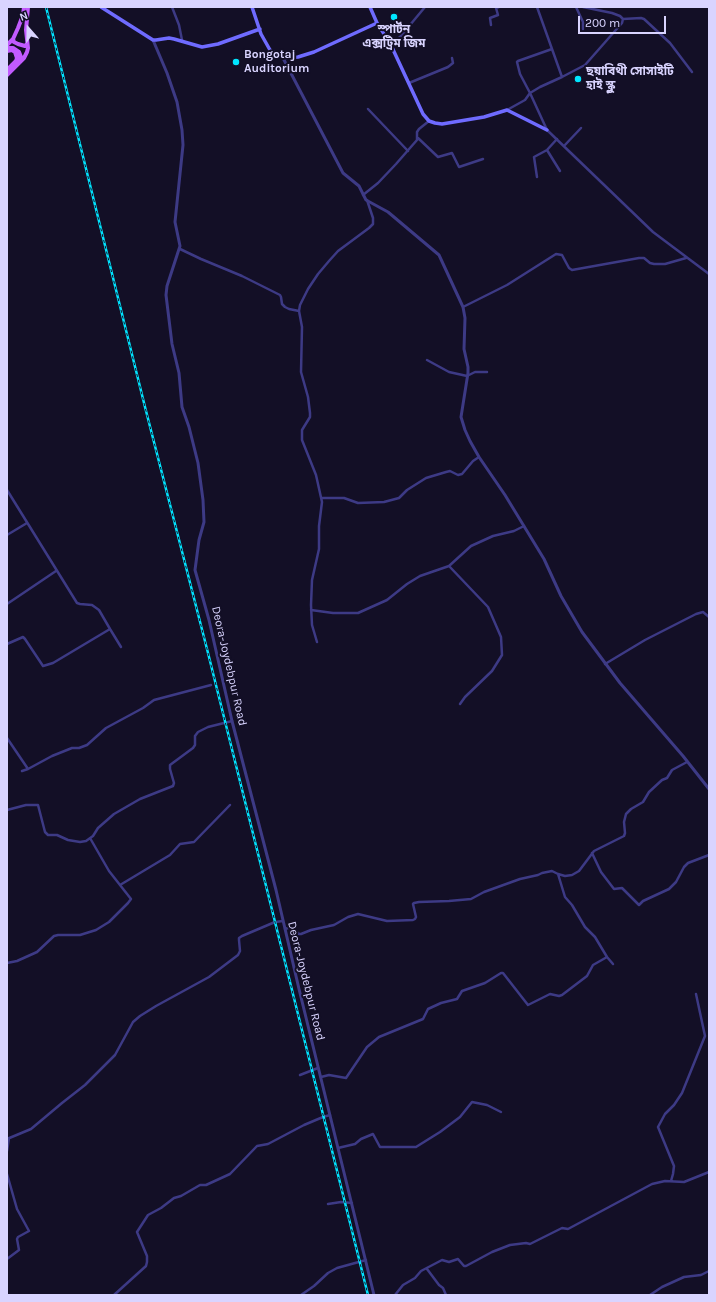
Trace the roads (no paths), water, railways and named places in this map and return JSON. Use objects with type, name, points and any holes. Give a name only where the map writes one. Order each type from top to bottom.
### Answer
[{"type":"main road","points":[[20,62],[21,57],[19,52],[7,46],[18,28],[24,7]]},
{"type":"main road","points":[[7,75],[20,62],[27,52],[26,30],[28,7]]},
{"type":"main road","points":[[101,7],[153,40],[169,38],[182,40],[196,46],[218,44],[260,29]]},
{"type":"main road","points":[[252,7],[270,50],[283,58],[298,57],[314,52],[377,23]]},
{"type":"main road","points":[[370,7],[377,23],[390,42],[423,114],[429,120],[442,124],[484,117],[508,110],[547,130]]},
{"type":"main road","points":[[13,38],[14,42],[18,44],[25,46],[27,44]]},
{"type":"main road","points":[[7,51],[12,50],[15,52],[17,58],[7,70]]},
{"type":"street","points":[[172,7],[179,25],[182,40]]},
{"type":"street","points":[[390,42],[394,42],[425,7]]},
{"type":"street","points":[[492,25],[490,18],[498,15],[496,8],[499,7]]},
{"type":"street","points":[[537,7],[562,77]]},
{"type":"street","points":[[576,7],[583,22],[583,29]]},
{"type":"street","points":[[583,7],[612,13],[620,16],[623,20]]},
{"type":"street","points":[[623,20],[644,19],[670,43],[692,72]]},
{"type":"street","points":[[508,110],[525,100],[530,93],[540,86],[585,65],[623,20]]},
{"type":"street","points":[[153,40],[173,89],[181,123],[183,145],[175,222],[180,249],[242,276],[280,295],[282,297],[282,304],[285,307],[299,311]]},
{"type":"street","points":[[552,49],[517,62],[520,74],[547,130],[653,232],[709,274]]},
{"type":"street","points":[[283,58],[343,173],[359,186],[373,218],[373,224],[338,251],[318,274],[308,289],[300,305],[299,311],[302,327],[301,372],[308,397],[310,413],[310,417],[302,430],[302,440],[316,475],[322,498],[319,526],[320,549],[312,580],[311,610],[312,625],[318,642]]},
{"type":"street","points":[[410,83],[448,67],[453,63],[452,58]]},
{"type":"street","points":[[368,109],[408,151]]},
{"type":"street","points":[[429,120],[417,132],[418,138],[438,157],[452,153],[459,167],[483,159]]},
{"type":"street","points":[[564,146],[581,128]]},
{"type":"street","points":[[363,195],[378,183],[418,138]]},
{"type":"street","points":[[537,177],[534,157],[547,150],[558,139]]},
{"type":"street","points":[[547,150],[560,172]]},
{"type":"street","points":[[366,200],[388,212],[439,255],[463,307],[465,318],[464,348],[468,367],[461,417],[465,430],[479,457],[544,559],[572,617],[585,637],[605,664],[709,789]]},
{"type":"street","name":"Deora-Joydebpur Road","points":[[180,249],[174,261],[166,295],[172,344],[179,373],[182,407],[189,427],[196,456],[203,500],[204,522],[199,540],[195,570],[209,620],[232,721],[276,890],[282,921],[374,1295]]},
{"type":"street","points":[[463,307],[507,285],[556,254],[562,255],[569,268],[572,270],[639,258],[644,258],[650,263],[654,264],[666,264],[686,258]]},
{"type":"street","points":[[427,360],[449,372],[467,376],[475,372],[487,372]]},
{"type":"street","points":[[322,498],[344,498],[358,503],[384,502],[399,498],[407,490],[426,478],[450,471],[458,475],[462,474],[473,461],[479,457]]},
{"type":"street","points":[[7,490],[77,603],[92,605],[99,610],[121,647]]},
{"type":"street","points":[[7,535],[27,523]]},
{"type":"street","points":[[311,610],[333,613],[358,613],[387,600],[420,576],[449,566],[471,546],[493,536],[514,531],[524,526]]},
{"type":"street","points":[[449,566],[488,607],[501,637],[502,655],[492,671],[465,697],[460,704]]},
{"type":"street","points":[[7,604],[56,570]]},
{"type":"street","points":[[605,664],[645,640],[696,614],[703,612],[709,617]]},
{"type":"street","points":[[7,644],[23,637],[26,639],[43,666],[53,663],[110,629]]},
{"type":"street","points":[[22,771],[28,770],[52,756],[72,748],[79,748],[87,745],[106,728],[154,700],[211,685]]},
{"type":"street","points":[[7,810],[26,805],[38,805],[45,832],[48,835],[57,835],[68,840],[80,842],[90,838],[98,828],[114,814],[140,799],[173,786],[174,783],[170,766],[193,748],[195,745],[195,736],[198,732],[208,727],[232,721]]},
{"type":"street","points":[[7,738],[28,770]]},
{"type":"street","points":[[284,929],[291,927],[301,934],[311,930],[334,925],[348,917],[358,914],[387,921],[413,920],[416,917],[414,903],[449,902],[470,899],[506,884],[552,871],[565,876],[572,875],[579,871],[592,854],[624,836],[624,822],[626,814],[631,809],[643,802],[649,792],[662,780],[667,778],[672,770],[687,762]]},
{"type":"street","points":[[120,885],[170,855],[180,844],[194,842],[230,805]]},
{"type":"street","points":[[7,963],[17,961],[37,952],[54,936],[86,934],[96,930],[108,922],[128,904],[131,899],[109,871],[90,838]]},
{"type":"street","points":[[592,854],[601,872],[614,889],[622,888],[639,905],[643,901],[669,889],[676,882],[684,866],[709,855]]},
{"type":"street","points":[[558,874],[565,897],[572,905],[585,927],[595,937],[613,964]]},
{"type":"street","points":[[7,1151],[8,1138],[32,1129],[85,1085],[116,1055],[133,1022],[140,1016],[209,977],[238,955],[240,951],[239,938],[275,922],[282,921]]},
{"type":"street","points":[[321,1077],[329,1075],[346,1078],[367,1047],[380,1036],[423,1019],[428,1009],[457,999],[462,991],[485,983],[501,973],[503,973],[528,1005],[550,994],[560,996],[587,976],[594,965],[607,957]]},
{"type":"street","points":[[671,1181],[674,1166],[658,1127],[665,1114],[674,1105],[682,1093],[706,1036],[696,994]]},
{"type":"street","points":[[300,1075],[318,1068]]},
{"type":"street","points":[[338,1148],[355,1144],[361,1138],[373,1134],[380,1147],[416,1147],[460,1117],[472,1102],[487,1105],[501,1112]]},
{"type":"street","points":[[114,1295],[146,1266],[147,1256],[137,1232],[148,1215],[161,1208],[174,1198],[181,1196],[200,1185],[206,1185],[230,1174],[257,1146],[268,1144],[304,1125],[324,1116],[330,1115]]},
{"type":"street","points":[[395,1295],[403,1285],[413,1280],[421,1271],[442,1260],[450,1262],[456,1259],[466,1266],[492,1252],[510,1245],[530,1244],[562,1228],[568,1229],[652,1184],[664,1181],[684,1182],[709,1172]]},
{"type":"street","points":[[7,1174],[17,1209],[29,1231],[17,1238],[19,1250],[7,1258]]},
{"type":"street","points":[[328,1204],[341,1202],[352,1203]]},
{"type":"street","points":[[301,1295],[314,1286],[328,1273],[337,1268],[366,1260]]},
{"type":"street","points":[[427,1269],[443,1288],[446,1295]]},
{"type":"street","points":[[650,1295],[662,1287],[684,1277],[701,1275],[709,1271]]},
{"type":"railway","points":[[46,7],[368,1295]]},
{"type":"place","name":"স্পার্টন এক্সট্রিম জিম","points":[[394,17]]},
{"type":"place","name":"Bongotaj Auditorium","points":[[236,62]]},
{"type":"place","name":"ছয়াবিথী সোসাইটি হাই স্কুল","points":[[578,79]]}]
